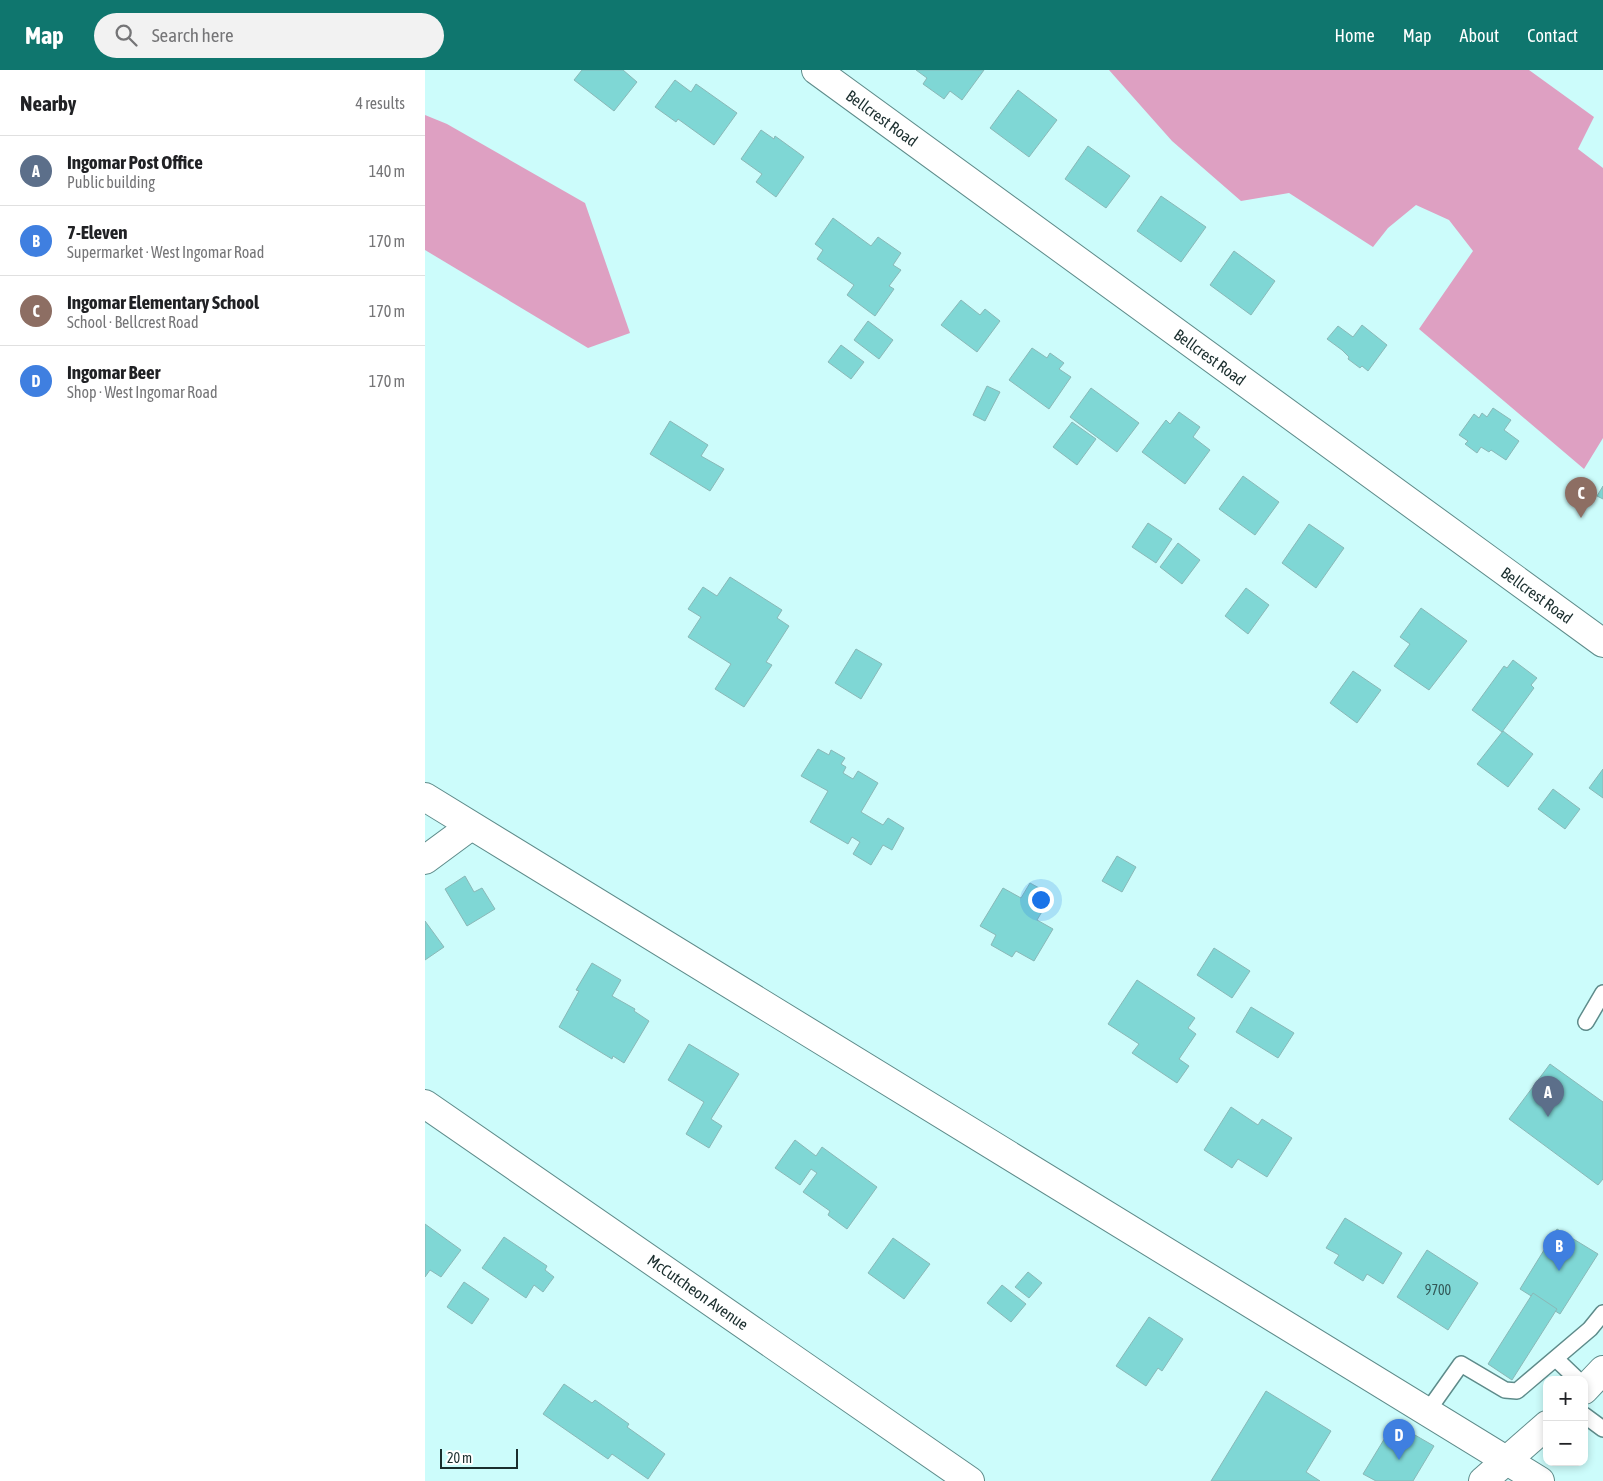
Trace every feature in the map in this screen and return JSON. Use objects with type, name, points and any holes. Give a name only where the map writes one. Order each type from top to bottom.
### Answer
[{"type":"street","name":"Bellcrest Road","points":[[817,70],[1603,643]]},
{"type":"street","points":[[425,797],[1540,1481]]},
{"type":"street","points":[[425,860],[471,826]]},
{"type":"street","name":"McCutcheon Avenue","points":[[425,1104],[970,1481]]},
{"type":"street","points":[[1483,1481],[1543,1428]]},
{"type":"lane","points":[[1586,1022],[1603,993]]},
{"type":"lane","points":[[1427,1412],[1461,1364],[1505,1390],[1517,1391],[1590,1329],[1603,1313]]},
{"type":"lane","points":[[1556,1359],[1578,1376]]},
{"type":"lane","points":[[1588,1418],[1603,1429]]},
{"type":"shaded area","points":[[1109,70],[1529,70],[1594,117],[1578,149],[1603,168],[1603,438],[1584,469],[1419,329],[1473,251],[1449,220],[1416,205],[1388,228],[1373,247],[1289,193],[1241,201],[1172,141]]},
{"type":"shaded area","points":[[425,115],[447,124],[585,203],[630,333],[588,348],[425,250]]},
{"type":"building","points":[[582,70],[623,70],[637,82],[614,111],[574,80]]},
{"type":"building","points":[[916,70],[984,70],[962,100],[950,91],[944,99],[923,84],[927,78]]},
{"type":"building","points":[[675,80],[691,92],[696,84],[737,113],[714,145],[678,119],[676,122],[655,107]]},
{"type":"building","points":[[1018,90],[1057,120],[1029,157],[990,128]]},
{"type":"building","points":[[761,130],[774,139],[775,136],[804,157],[776,197],[756,182],[762,174],[741,159]]},
{"type":"building","points":[[1088,146],[1130,176],[1106,208],[1065,179]]},
{"type":"building","points":[[1161,196],[1206,227],[1181,262],[1137,231]]},
{"type":"building","points":[[833,218],[871,246],[878,237],[901,253],[893,265],[901,270],[889,286],[894,289],[875,316],[847,295],[854,285],[817,259],[823,250],[815,244]]},
{"type":"building","points":[[1234,251],[1275,281],[1251,315],[1210,285]]},
{"type":"building","points":[[961,300],[980,315],[985,309],[1000,321],[977,352],[941,325]]},
{"type":"building","points":[[868,321],[893,340],[879,359],[854,340]]},
{"type":"building","points":[[1362,325],[1387,345],[1368,371],[1362,366],[1360,368],[1348,359],[1349,357],[1342,350],[1327,339],[1338,326],[1353,337]]},
{"type":"building","points":[[841,345],[864,362],[851,379],[828,362]]},
{"type":"building","points":[[1032,348],[1047,358],[1050,353],[1064,363],[1059,369],[1071,377],[1049,409],[1009,380]]},
{"type":"building","points":[[987,386],[1000,392],[985,421],[973,415]]},
{"type":"building","points":[[1091,388],[1139,423],[1117,452],[1070,417]]},
{"type":"building","points":[[1493,408],[1511,420],[1504,430],[1519,441],[1506,460],[1491,450],[1489,452],[1481,447],[1477,453],[1465,444],[1468,441],[1459,435],[1474,414],[1479,418],[1482,413],[1487,417]]},
{"type":"building","points":[[1179,412],[1200,427],[1193,437],[1210,450],[1185,484],[1142,452],[1166,420],[1170,424]]},
{"type":"building","points":[[670,421],[708,445],[701,456],[724,469],[710,491],[650,454]]},
{"type":"building","points":[[1072,422],[1096,439],[1077,465],[1053,447]]},
{"type":"building","points":[[1243,476],[1279,502],[1255,535],[1219,509]]},
{"type":"building","points":[[1603,486],[1603,499],[1597,496]]},
{"type":"building","points":[[1148,523],[1172,539],[1156,563],[1132,547]]},
{"type":"building","points":[[1309,524],[1344,548],[1316,588],[1282,563]]},
{"type":"building","points":[[1178,543],[1200,560],[1182,584],[1160,567]]},
{"type":"building","points":[[730,577],[782,610],[777,618],[789,626],[766,662],[772,665],[744,707],[715,689],[731,664],[688,637],[701,617],[688,609],[703,587],[717,596]]},
{"type":"building","points":[[1246,588],[1269,605],[1248,634],[1225,616]]},
{"type":"building","points":[[1421,608],[1467,641],[1429,690],[1394,666],[1410,644],[1400,637]]},
{"type":"building","points":[[856,649],[882,664],[861,699],[835,683]]},
{"type":"building","points":[[1513,660],[1537,678],[1531,685],[1534,688],[1502,732],[1472,710],[1504,666],[1507,668]]},
{"type":"building","points":[[1353,671],[1381,690],[1357,723],[1330,703]]},
{"type":"building","points":[[1503,731],[1533,754],[1508,787],[1477,764]]},
{"type":"building","points":[[818,749],[829,755],[831,750],[845,758],[841,764],[846,767],[843,773],[853,779],[858,771],[878,783],[861,812],[883,825],[888,818],[904,828],[892,850],[883,845],[871,865],[853,854],[860,842],[852,837],[848,844],[810,822],[828,791],[801,776]]},
{"type":"building","points":[[1603,769],[1603,798],[1589,788]]},
{"type":"building","points":[[1553,789],[1580,809],[1565,829],[1538,809]]},
{"type":"building","points":[[1117,856],[1136,867],[1122,892],[1102,881]]},
{"type":"building","points":[[465,876],[474,892],[482,888],[495,909],[467,926],[445,889]]},
{"type":"building","points":[[1030,883],[1052,895],[1037,920],[1053,929],[1034,961],[1016,951],[1012,957],[991,945],[996,935],[980,926],[1003,888],[1021,898]]},
{"type":"building","points":[[425,921],[444,947],[425,960]]},
{"type":"building","points":[[1214,948],[1250,971],[1232,998],[1197,975]]},
{"type":"building","points":[[592,963],[621,980],[612,996],[635,1009],[634,1011],[649,1021],[624,1063],[613,1056],[612,1059],[559,1027],[579,991],[576,990]]},
{"type":"building","points":[[1137,980],[1195,1018],[1188,1028],[1196,1034],[1179,1059],[1189,1066],[1177,1083],[1132,1053],[1139,1044],[1108,1024]]},
{"type":"building","points":[[1251,1007],[1294,1033],[1278,1058],[1236,1032]]},
{"type":"building","points":[[689,1044],[739,1074],[711,1119],[722,1126],[709,1148],[686,1134],[704,1102],[668,1080]]},
{"type":"building","points":[[1550,1064],[1603,1102],[1603,1179],[1598,1185],[1509,1119]]},
{"type":"building","points":[[1231,1107],[1258,1125],[1262,1119],[1292,1138],[1267,1177],[1238,1159],[1232,1168],[1204,1150]]},
{"type":"building","points":[[795,1140],[816,1156],[822,1147],[877,1187],[847,1229],[828,1215],[830,1211],[803,1192],[817,1173],[811,1169],[800,1185],[775,1168]]},
{"type":"building","points":[[1345,1218],[1402,1253],[1383,1284],[1367,1274],[1363,1281],[1334,1263],[1339,1255],[1326,1248]]},
{"type":"building","points":[[425,1224],[461,1250],[441,1277],[430,1270],[425,1277]]},
{"type":"building","points":[[1557,1229],[1598,1254],[1560,1314],[1520,1289]]},
{"type":"building","points":[[504,1237],[547,1266],[545,1270],[554,1277],[543,1292],[534,1285],[526,1298],[482,1268]]},
{"type":"building","points":[[893,1238],[930,1264],[904,1299],[868,1273]]},
{"type":"building","points":[[1427,1250],[1478,1283],[1448,1330],[1397,1297]]},
{"type":"building","points":[[1028,1272],[1042,1283],[1029,1298],[1015,1287]]},
{"type":"building","points":[[464,1282],[489,1299],[472,1324],[447,1307]]},
{"type":"building","points":[[1002,1285],[1026,1304],[1011,1322],[987,1303]]},
{"type":"building","points":[[1533,1293],[1557,1309],[1512,1380],[1488,1364]]},
{"type":"building","points":[[1149,1317],[1183,1339],[1162,1371],[1158,1368],[1146,1386],[1116,1366]]},
{"type":"building","points":[[564,1384],[592,1403],[595,1400],[629,1424],[627,1427],[665,1454],[648,1479],[612,1454],[608,1459],[543,1414]]},
{"type":"building","points":[[1266,1391],[1331,1431],[1306,1472],[1320,1481],[1211,1481]]},
{"type":"building","points":[[1394,1423],[1434,1446],[1413,1481],[1376,1481],[1363,1474]]},
{"type":"place","name":"Ingomar Elementary School","points":[[1581,518]]},
{"type":"place","name":"Ingomar Post Office","points":[[1548,1117]]},
{"type":"place","name":"7-Eleven","points":[[1559,1271]]},
{"type":"place","name":"Ingomar Beer","points":[[1399,1460]]}]
